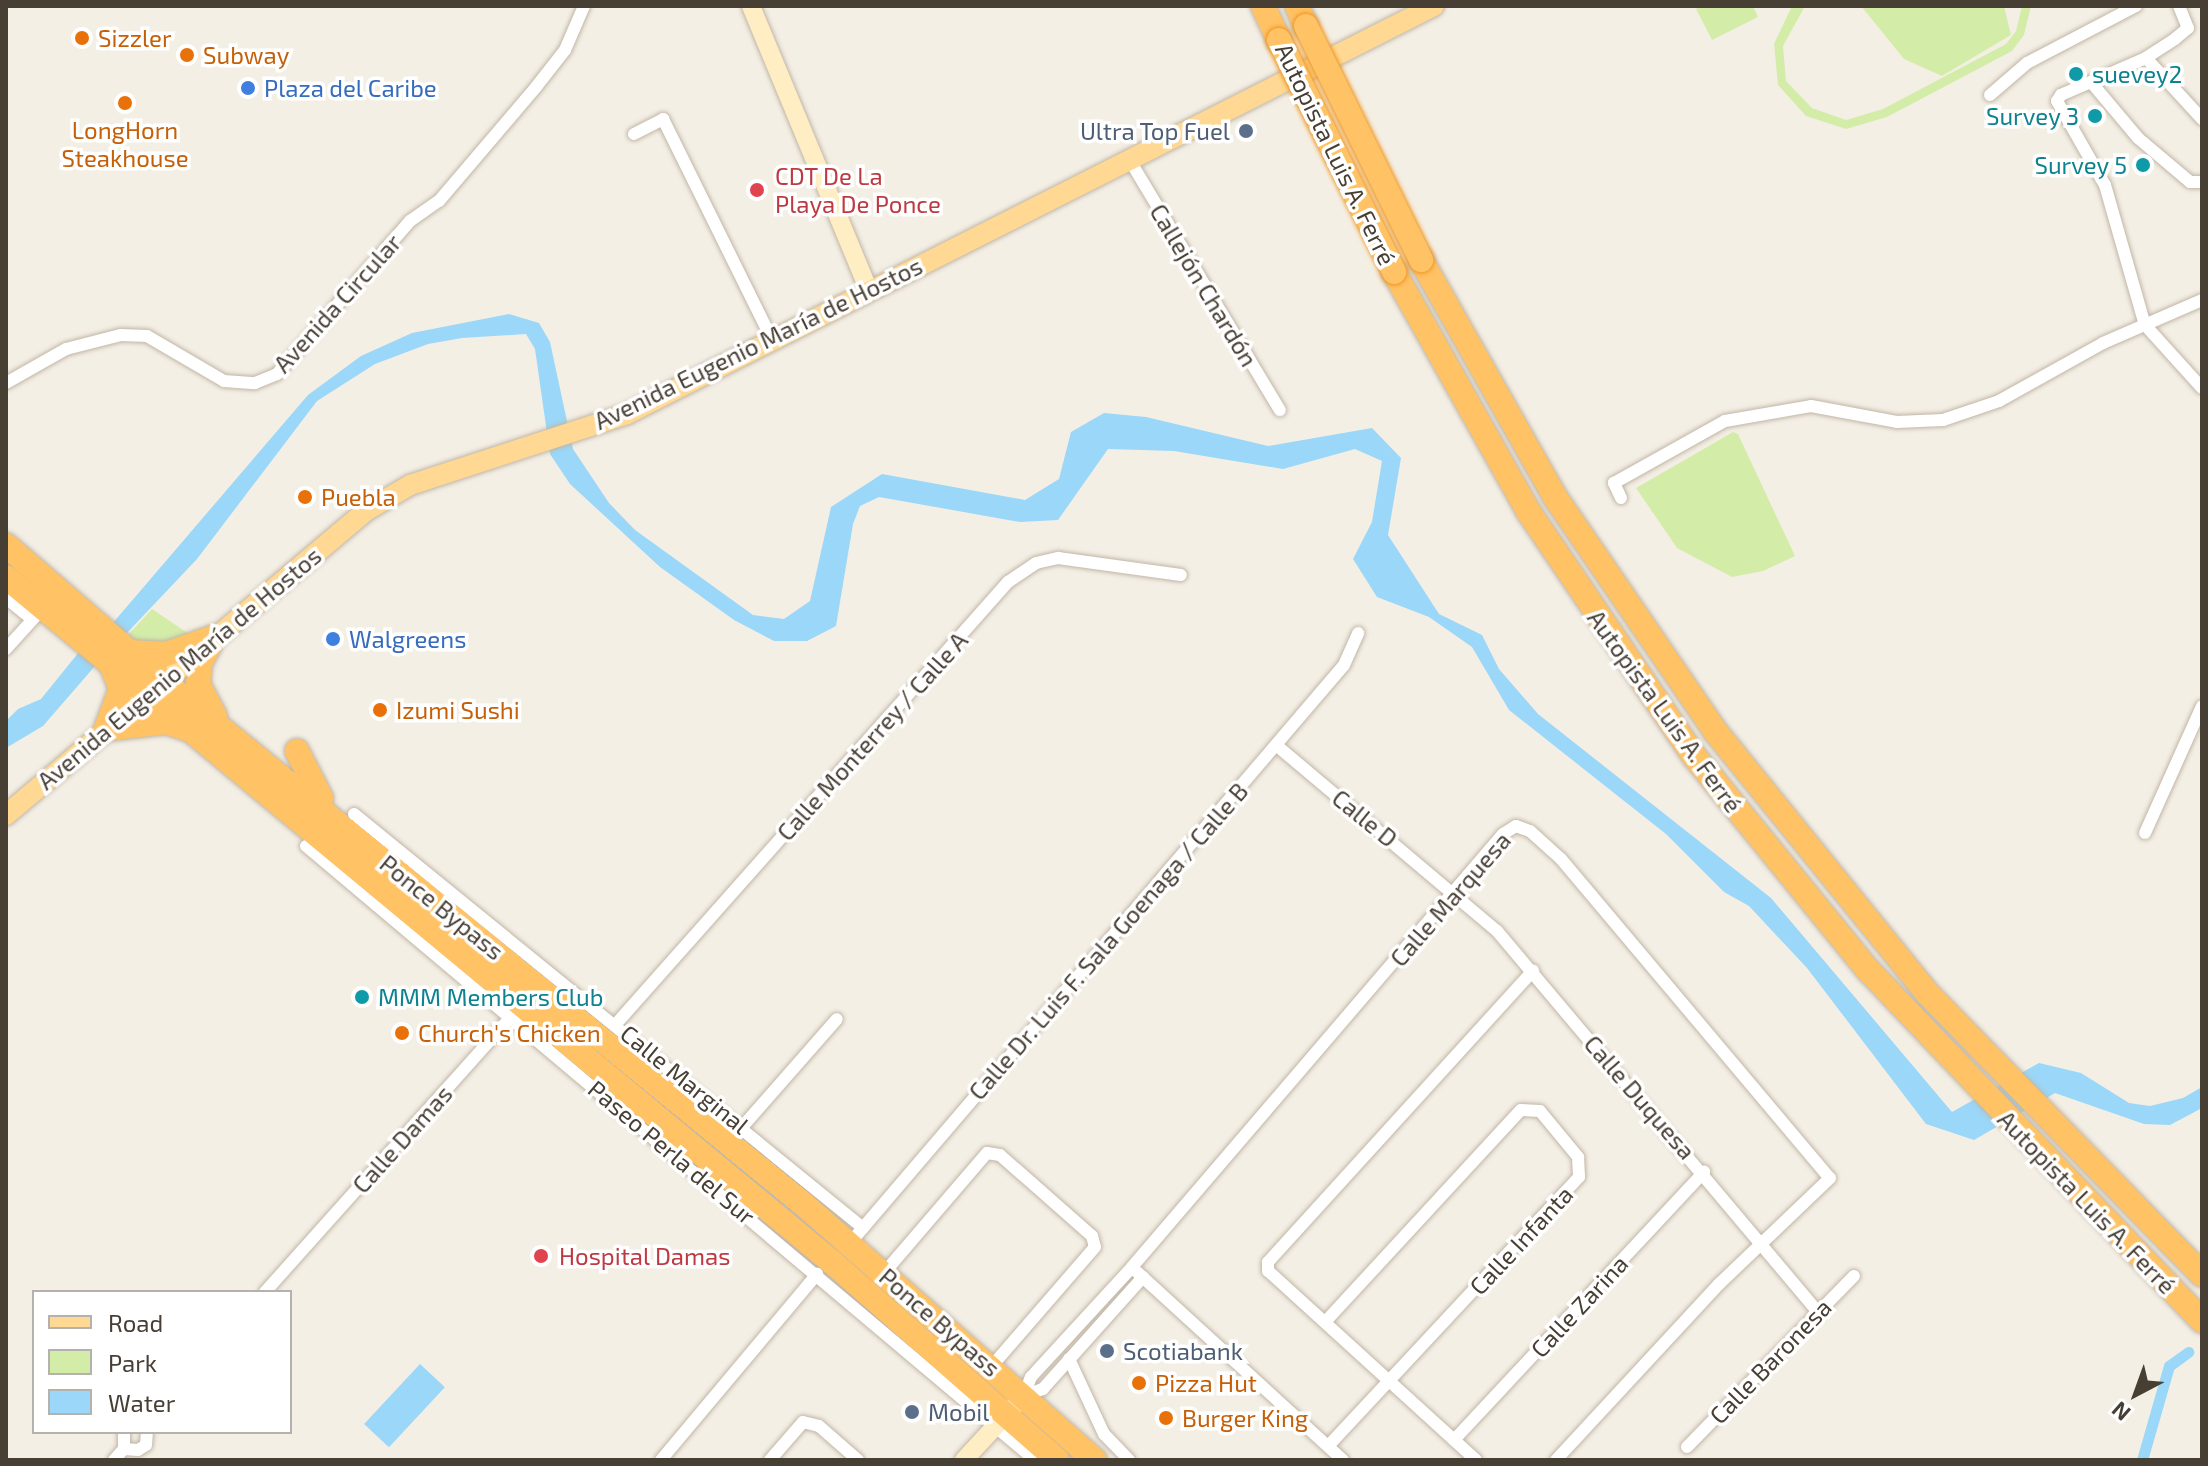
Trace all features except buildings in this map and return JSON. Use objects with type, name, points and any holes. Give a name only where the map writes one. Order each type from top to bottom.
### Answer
[{"type":"highway","name":"Autopista Luis A. Ferré","points":[[1263,6],[1394,272],[1528,511],[1694,756],[1869,971],[2202,1321]]},
{"type":"highway","name":"Autopista Luis A. Ferré","points":[[1302,16],[1421,260],[1555,497],[1715,731],[1928,994],[2202,1275]]},
{"type":"highway","name":"Ponce Bypass","points":[[6,545],[120,657],[155,687],[191,731],[516,1011],[857,1284],[1001,1419],[1057,1460]]},
{"type":"highway","name":"Ponce Bypass","points":[[6,577],[38,613],[120,657]]},
{"type":"highway","points":[[191,731],[166,722],[106,729],[121,689],[120,657],[166,654],[214,637]]},
{"type":"highway","points":[[214,637],[200,663],[198,684],[220,725]]},
{"type":"highway","name":"Ponce Bypass","points":[[155,687],[220,725],[346,818],[538,985],[856,1236],[884,1273],[1095,1460]]},
{"type":"highway","points":[[297,751],[306,778],[346,818]]},
{"type":"highway","points":[[283,809],[306,846]]},
{"type":"highway","points":[[857,1284],[882,1328]]},
{"type":"main road","name":"Avenida Eugenio María de Hostos","points":[[6,815],[366,511],[410,485],[526,450],[627,414],[773,342],[868,289],[1434,6]]},
{"type":"street","name":"Avenida Circular","points":[[6,383],[66,349],[121,335],[158,341],[224,381],[255,383],[277,374],[410,221],[439,201],[536,87],[571,39],[584,6]]},
{"type":"street","points":[[751,6],[868,289]]},
{"type":"street","points":[[1990,95],[2027,63],[2136,6]]},
{"type":"street","points":[[2179,6],[2188,28],[2146,58],[2057,101],[2105,185],[2145,325],[2202,388]]},
{"type":"street","points":[[2146,58],[2202,119]]},
{"type":"street","points":[[2091,82],[2138,138],[2190,182],[2202,182]]},
{"type":"street","points":[[634,134],[663,119],[773,342]]},
{"type":"street","name":"Callejón Chardón","points":[[1129,159],[1280,410]]},
{"type":"street","points":[[1621,498],[1614,483],[1725,421],[1768,410],[1811,406],[1897,422],[1943,420],[1999,401],[2145,325],[2202,300]]},
{"type":"street","name":"Calle Monterrey / Calle A","points":[[616,1024],[1008,582],[1036,563],[1058,558],[1181,575]]},
{"type":"street","points":[[6,598],[38,613],[6,649]]},
{"type":"street","name":"Calle Dr. Luis F. Sala Goenaga / Calle B","points":[[856,1236],[1344,665],[1358,633]]},
{"type":"street","points":[[2145,833],[2202,706]]},
{"type":"street","name":"Calle D","points":[[1276,745],[1454,892]]},
{"type":"street","name":"Calle Marginal","points":[[346,818],[616,1024],[743,1126],[856,1236]]},
{"type":"street","name":"Calle Marquesa","points":[[1024,1395],[1031,1377],[1132,1267],[1503,834],[1516,826],[1530,831],[1561,859],[1827,1169],[1826,1184],[1762,1241],[1556,1460]]},
{"type":"street","name":"Paseo Perla del Sur","points":[[306,846],[516,1011],[817,1274],[1001,1419],[1035,1460]]},
{"type":"street","name":"Calle Duquesa","points":[[1454,892],[1533,971],[1762,1241],[1816,1310]]},
{"type":"street","points":[[1476,1460],[1268,1271],[1270,1254],[1533,971]]},
{"type":"street","name":"Calle Damas","points":[[267,1290],[538,985]]},
{"type":"street","points":[[743,1126],[837,1019]]},
{"type":"street","name":"Calle Infanta","points":[[1326,1321],[1521,1110],[1540,1111],[1578,1157],[1579,1177],[1328,1446]]},
{"type":"street","points":[[884,1273],[987,1153],[1000,1155],[1092,1236],[1095,1247],[991,1367]]},
{"type":"street","name":"Calle Zarina","points":[[1454,1440],[1704,1172]]},
{"type":"street","points":[[1132,1267],[1343,1460]]},
{"type":"street","points":[[661,1460],[817,1274]]},
{"type":"street","name":"Calle Baronesa","points":[[1687,1447],[1816,1310],[1854,1276]]},
{"type":"street","points":[[964,1460],[1024,1395],[1043,1389],[1143,1277]]},
{"type":"street","points":[[1094,1308],[1106,1319]]},
{"type":"street","points":[[1069,1359],[1104,1434],[1129,1460]]},
{"type":"street","points":[[770,1460],[803,1422],[819,1426],[858,1460]]},
{"type":"street","points":[[114,1460],[124,1449],[124,1434]]},
{"type":"street","points":[[124,1449],[138,1450],[146,1445],[147,1434]]},
{"type":"green space","points":[[1702,6],[1753,6],[1758,17],[1712,40],[1696,9]]},
{"type":"green space","points":[[1792,6],[1805,6],[1783,46],[1786,81],[1812,108],[1846,120],[1883,109],[2006,44],[2016,31],[2022,6],[2031,6],[2024,35],[2012,51],[1887,117],[1846,129],[1806,116],[1778,85],[1774,44]]},
{"type":"green space","points":[[1861,6],[2004,6],[2011,35],[1942,76],[1904,59]]},
{"type":"green space","points":[[1733,432],[1738,434],[1795,556],[1763,571],[1732,577],[1677,548],[1636,488]]},
{"type":"green space","points":[[152,609],[195,638],[139,645],[127,636]]},
{"type":"water","points":[[509,314],[539,323],[550,342],[573,449],[609,503],[635,530],[753,615],[784,619],[810,601],[831,507],[882,474],[1025,500],[1059,479],[1071,432],[1104,413],[1146,417],[1268,446],[1372,428],[1401,458],[1388,535],[1439,614],[1482,635],[1499,669],[1538,714],[1771,898],[1952,1112],[2039,1063],[2081,1073],[2129,1103],[2150,1106],[2183,1098],[2202,1087],[2202,1108],[2170,1125],[2144,1124],[2055,1093],[1974,1140],[1926,1124],[1807,968],[1749,906],[1724,892],[1666,834],[1509,710],[1472,647],[1429,617],[1377,597],[1353,559],[1372,522],[1382,461],[1355,449],[1283,469],[1174,451],[1108,449],[1058,520],[1020,522],[879,497],[860,506],[853,524],[836,626],[807,641],[774,641],[734,620],[660,567],[570,484],[550,454],[535,349],[526,334],[462,338],[428,344],[375,364],[317,401],[197,559],[125,635],[112,624],[308,395],[361,356],[412,333]]},
{"type":"water","points":[[79,652],[95,666],[43,726],[6,748],[6,721],[18,709],[41,699]]},
{"type":"water","points":[[420,1364],[445,1387],[389,1447],[364,1424]]},
{"type":"waterway","points":[[2142,1460],[2169,1366],[2188,1352]]},
{"type":"place","name":"Sizzler","points":[[82,38]]},
{"type":"place","name":"Subway","points":[[187,55]]},
{"type":"place","name":"suevey2","points":[[2076,74]]},
{"type":"place","name":"Plaza del Caribe","points":[[248,88]]},
{"type":"place","name":"LongHorn Steakhouse","points":[[125,103]]},
{"type":"place","name":"Survey 3","points":[[2095,116]]},
{"type":"place","name":"Ultra Top Fuel","points":[[1246,131]]},
{"type":"place","name":"Survey 5","points":[[2143,165]]},
{"type":"place","name":"CDT De La Playa De Ponce","points":[[757,190]]},
{"type":"place","name":"Puebla","points":[[305,497]]},
{"type":"place","name":"Walgreens","points":[[333,639]]},
{"type":"place","name":"Izumi Sushi","points":[[380,710]]},
{"type":"place","name":"MMM Members Club","points":[[362,997]]},
{"type":"place","name":"Church's Chicken","points":[[402,1033]]},
{"type":"place","name":"Hospital Damas","points":[[541,1256]]},
{"type":"place","name":"Scotiabank","points":[[1107,1351]]},
{"type":"place","name":"Pizza Hut","points":[[1139,1383]]},
{"type":"place","name":"Mobil","points":[[912,1412]]},
{"type":"place","name":"Burger King","points":[[1166,1418]]}]
